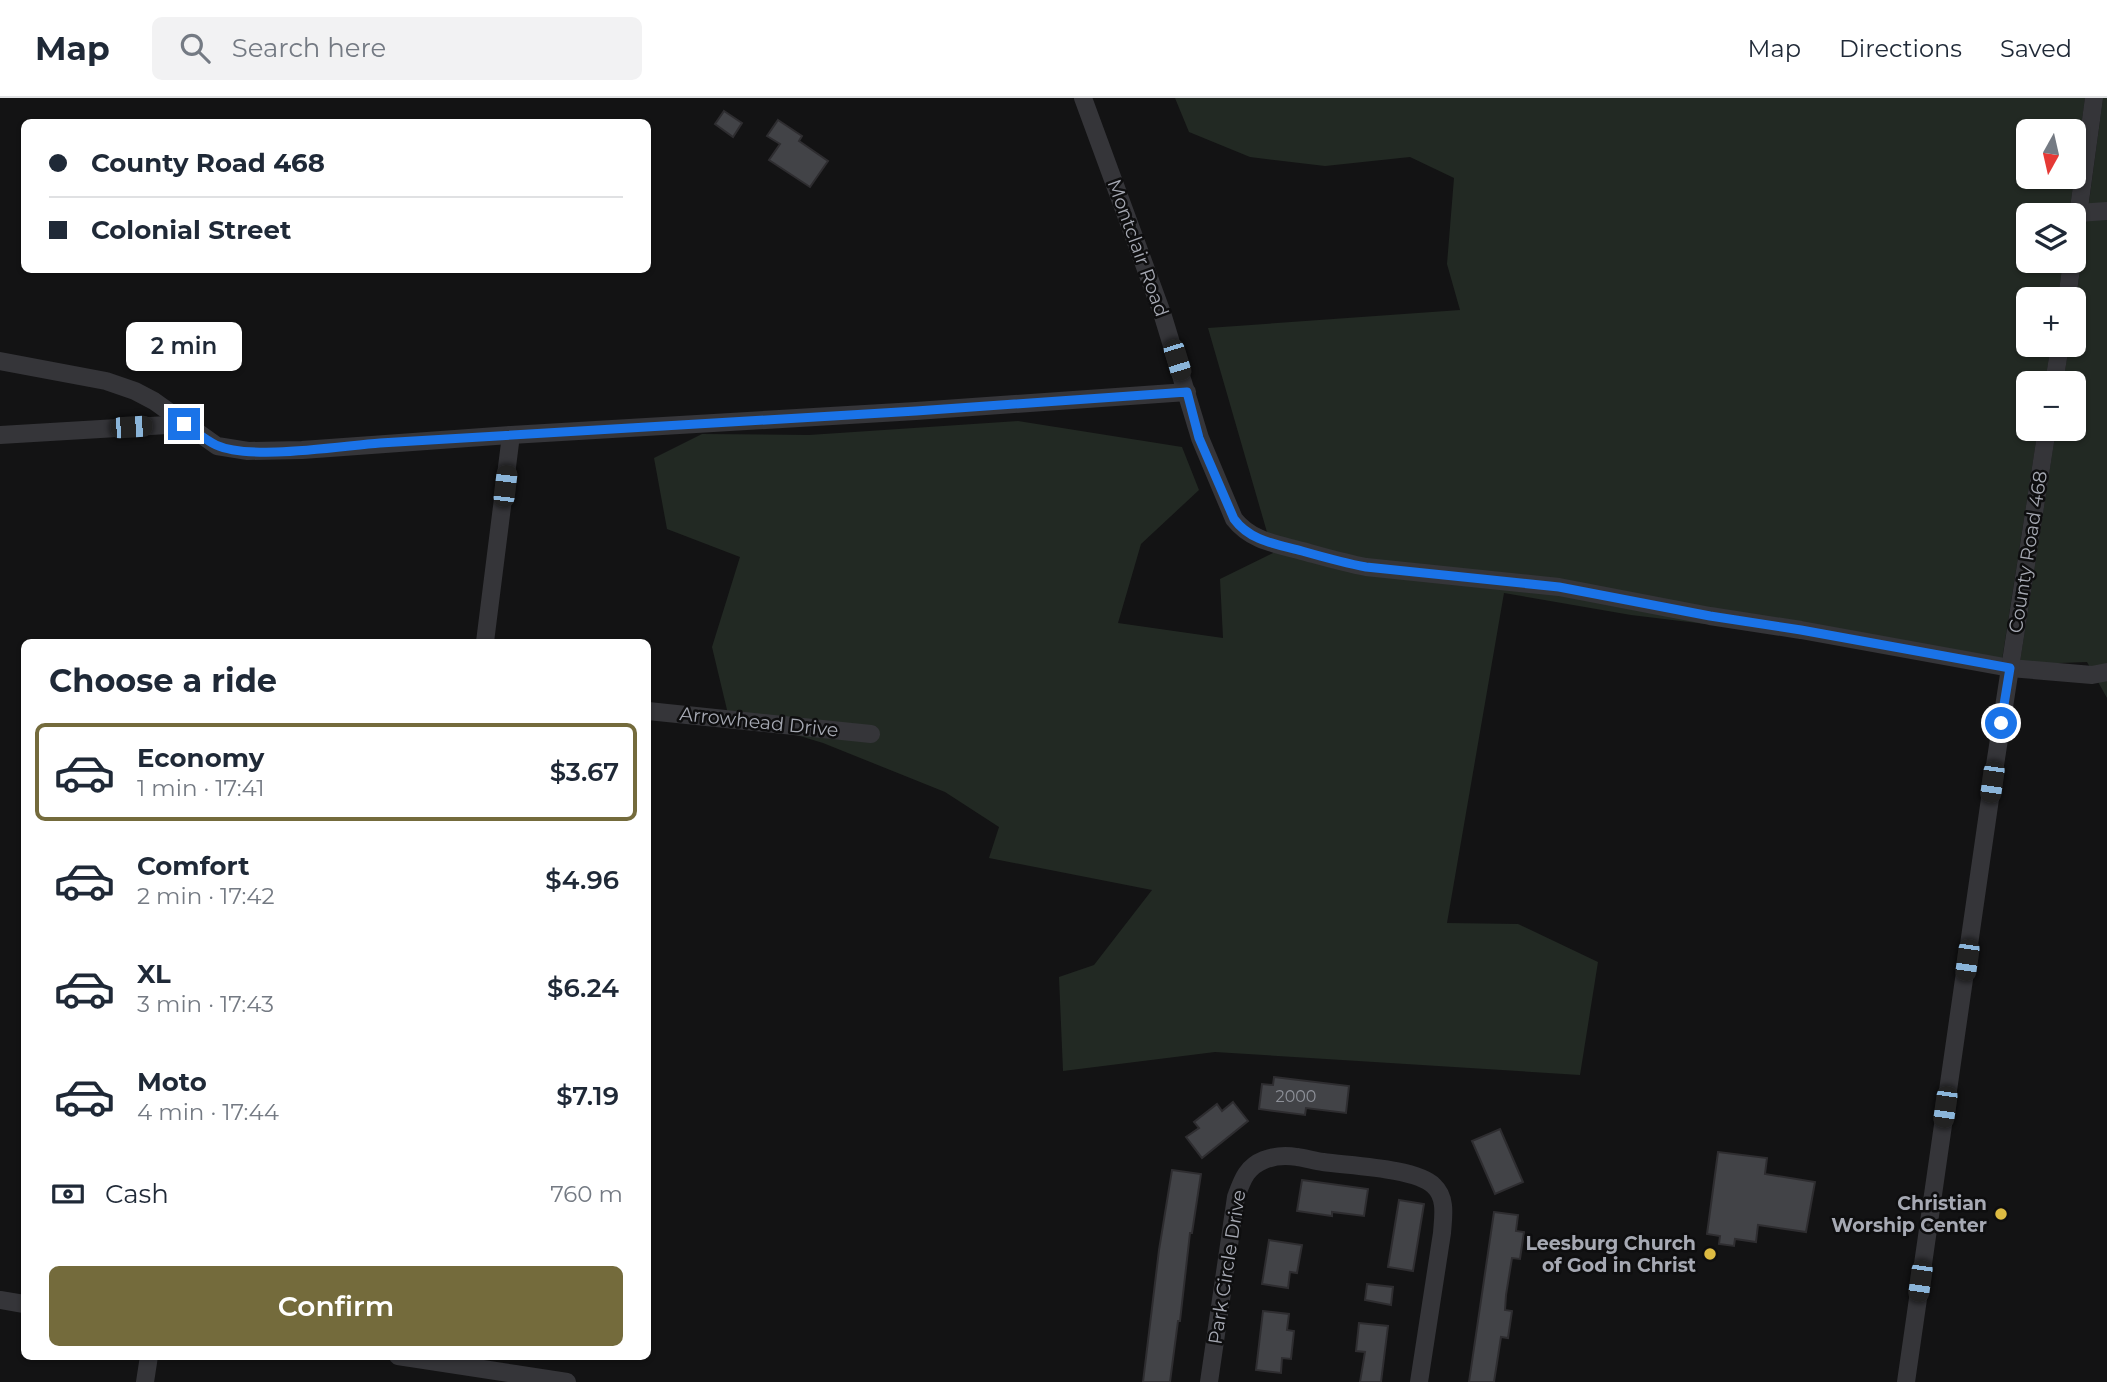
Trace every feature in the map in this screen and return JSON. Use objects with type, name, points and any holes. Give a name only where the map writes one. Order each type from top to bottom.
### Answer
[{"type":"street","name":"Montclair Road","points":[[1083,98],[1154,290],[1199,438],[1234,519],[1241,529],[1257,538],[1366,567],[1559,587],[2010,668],[2092,675],[2107,672]]},
{"type":"street","points":[[2079,203],[2094,98]]},
{"type":"street","points":[[2086,212],[2107,211]]},
{"type":"street","points":[[0,361],[106,381],[135,391],[154,401],[217,446],[248,451],[302,450],[1187,392]]},
{"type":"street","points":[[0,435],[184,424]]},
{"type":"street","points":[[485,639],[511,435]]},
{"type":"street","name":"County Road 468","points":[[1906,1382],[2045,441]]},
{"type":"street","name":"Arrowhead Drive","points":[[651,711],[871,734]]},
{"type":"street","name":"Park Circle Drive","points":[[1209,1382],[1236,1197],[1243,1177],[1262,1161],[1296,1156],[1402,1172],[1434,1186],[1440,1195],[1444,1209],[1442,1233],[1419,1382]]},
{"type":"street","points":[[0,1300],[21,1304]]},
{"type":"street","points":[[145,1382],[148,1360]]},
{"type":"street","points":[[424,1360],[567,1382]]},
{"type":"shaded area","points":[[1175,98],[2085,98],[2082,119],[2016,119],[2016,189],[2073,189],[2071,203],[2016,203],[2016,273],[2061,273],[2060,287],[2016,287],[2016,357],[2049,357],[2047,371],[2016,371],[2016,441],[2036,441],[2002,660],[1631,615],[1504,593],[1447,923],[1518,924],[1598,962],[1580,1075],[1215,1052],[1063,1071],[1059,977],[1094,965],[1152,890],[989,858],[999,827],[945,792],[823,743],[728,714],[712,647],[740,557],[667,529],[654,458],[702,434],[809,435],[1018,421],[1182,447],[1199,490],[1141,544],[1118,623],[1223,638],[1220,579],[1273,553],[1208,328],[1460,310],[1447,264],[1454,178],[1410,157],[1325,166],[1250,157],[1189,132]]},
{"type":"shaded area","points":[[2103,98],[2107,98],[2107,698],[2087,662],[2020,662],[2054,441],[2086,441],[2086,371],[2065,371],[2067,357],[2086,357],[2086,287],[2078,287],[2080,273],[2086,273],[2086,225]]},
{"type":"building","points":[[724,111],[742,123],[733,137],[715,124]]},
{"type":"building","points":[[778,120],[802,136],[799,141],[828,161],[810,187],[769,160],[780,144],[767,136]]},
{"type":"building","points":[[1274,1077],[1349,1086],[1346,1113],[1306,1108],[1305,1115],[1259,1109],[1262,1084],[1273,1085]]},
{"type":"building","points":[[1233,1102],[1248,1121],[1202,1158],[1186,1137],[1199,1128],[1194,1122],[1217,1104],[1222,1111]]},
{"type":"building","points":[[1500,1129],[1523,1182],[1495,1194],[1472,1141]]},
{"type":"building","points":[[1718,1152],[1767,1158],[1765,1174],[1815,1182],[1806,1232],[1758,1225],[1756,1242],[1735,1239],[1734,1246],[1719,1244],[1720,1236],[1707,1234]]},
{"type":"building","points":[[1172,1170],[1201,1174],[1190,1233],[1170,1382],[1143,1382],[1159,1250]]},
{"type":"building","points":[[1302,1180],[1368,1189],[1364,1216],[1332,1212],[1332,1216],[1297,1211]]},
{"type":"building","points":[[1399,1200],[1424,1204],[1413,1271],[1388,1267]]},
{"type":"building","points":[[1494,1212],[1518,1215],[1516,1231],[1524,1232],[1520,1259],[1512,1258],[1505,1310],[1512,1311],[1508,1338],[1501,1337],[1494,1382],[1469,1382]]},
{"type":"building","points":[[1269,1240],[1302,1245],[1297,1273],[1290,1272],[1288,1288],[1262,1284]]},
{"type":"building","points":[[1367,1284],[1393,1287],[1391,1305],[1365,1300]]},
{"type":"building","points":[[1263,1311],[1289,1314],[1287,1330],[1294,1331],[1291,1359],[1282,1358],[1281,1373],[1256,1370]]},
{"type":"building","points":[[1359,1323],[1388,1326],[1381,1382],[1360,1382],[1365,1352],[1356,1351]]},
{"type":"place","name":"Christian Worship Center","points":[[2001,1214]]},
{"type":"place","name":"Leesburg Church of God in Christ","points":[[1710,1254]]},
{"type":"route","points":[[184,424],[217,446],[248,451],[302,450],[1187,392],[1199,438],[1234,519],[1241,529],[1257,538],[1339,562],[1366,567],[1559,587],[2010,668],[2001,723]]}]
